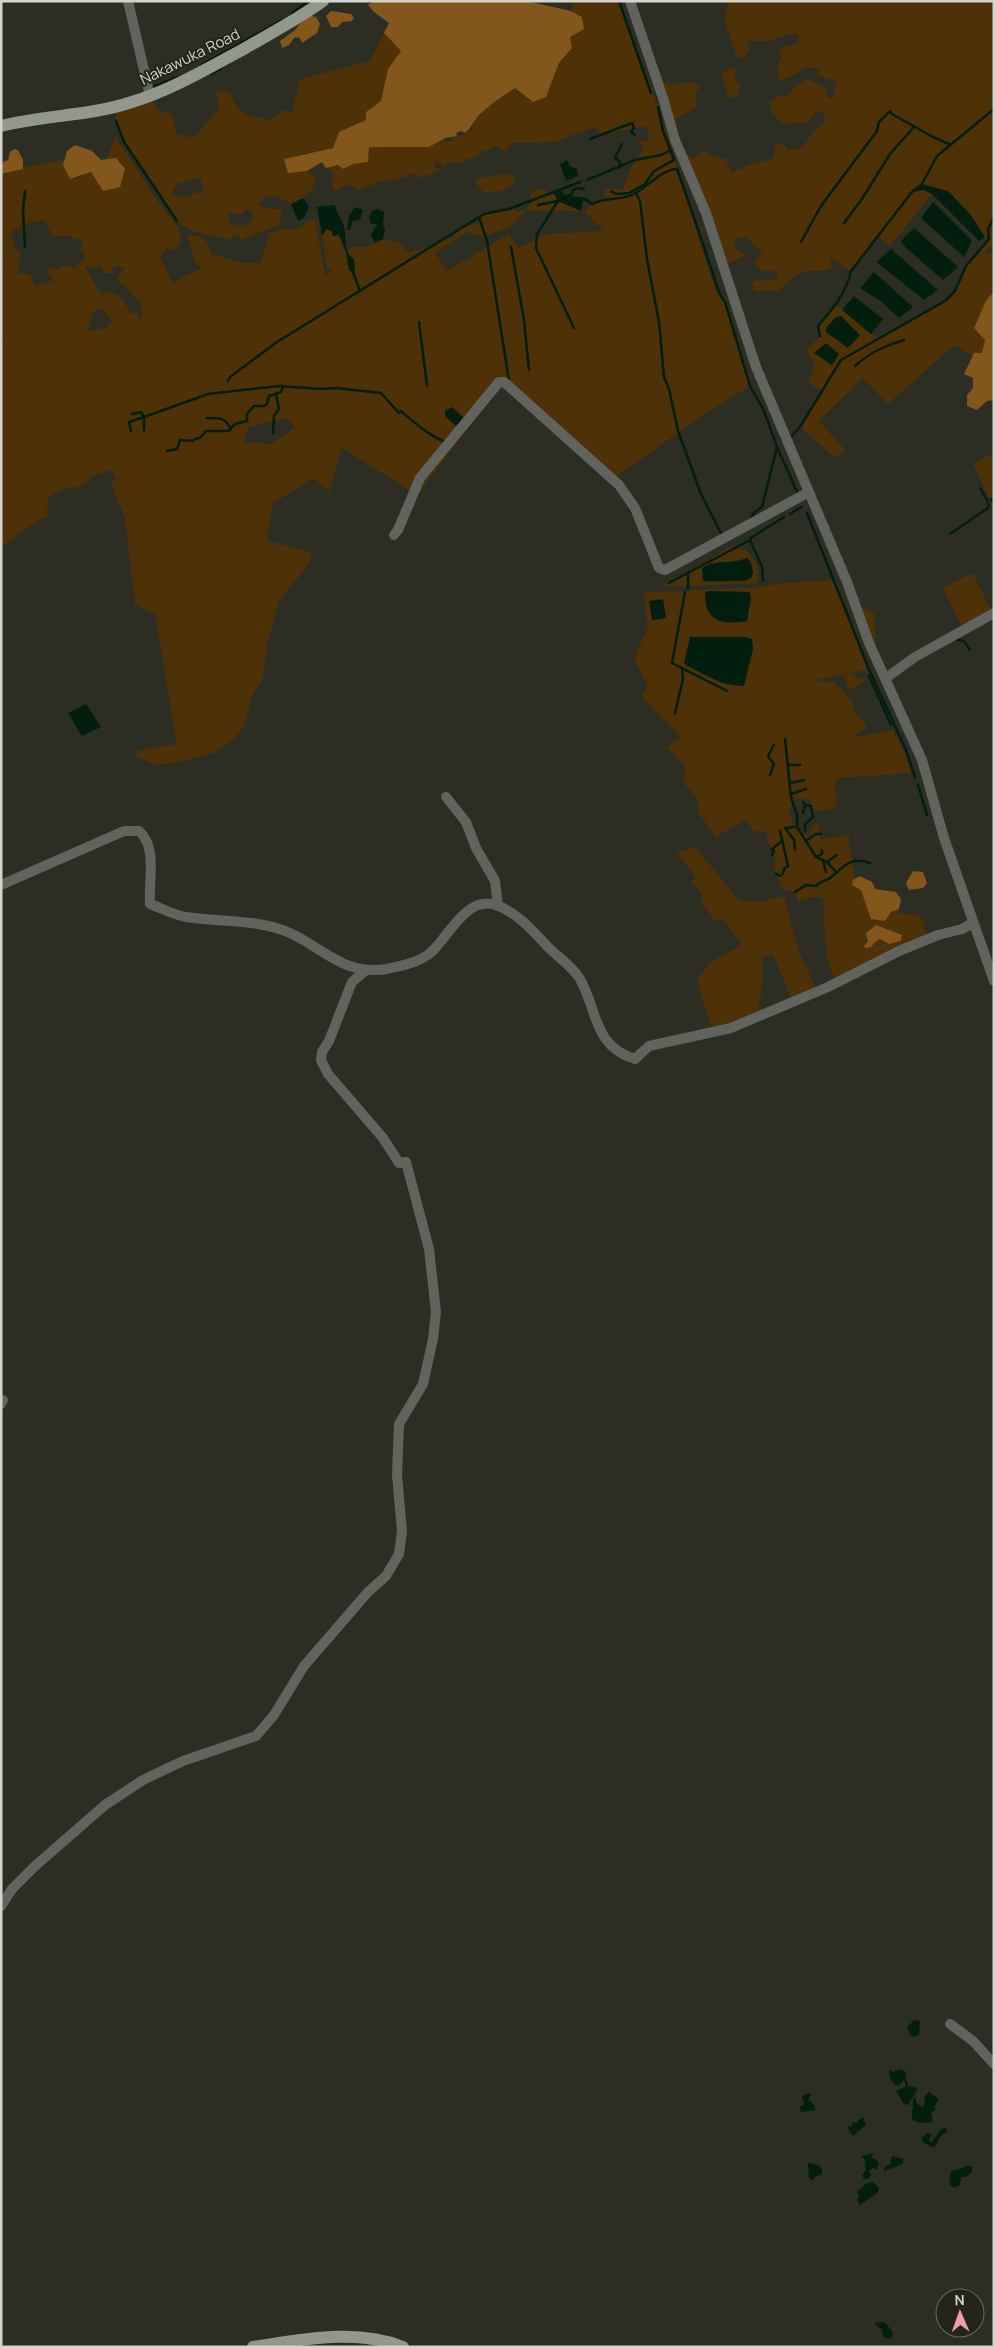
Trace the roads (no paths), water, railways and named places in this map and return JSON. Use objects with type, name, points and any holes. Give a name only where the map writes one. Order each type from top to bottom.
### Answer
[{"type":"main road","name":"Nakawuka Road","points":[[1,126],[84,113],[131,103],[150,96],[212,68],[292,22],[323,1]]},
{"type":"main road","points":[[253,2347],[324,2337],[386,2340],[403,2347]]},
{"type":"street","points":[[128,1],[150,96]]},
{"type":"street","points":[[630,1],[663,98],[675,140],[706,213],[756,367],[847,582],[896,705],[922,760],[944,838],[972,923],[994,981]]},
{"type":"street","points":[[394,535],[398,530],[420,478],[499,382],[504,382],[619,486],[635,508],[659,568],[665,570],[809,492]]},
{"type":"street","points":[[886,678],[915,657],[994,613]]},
{"type":"street","points":[[446,797],[466,822],[476,848],[495,881],[498,906]]},
{"type":"street","points":[[1,884],[124,831],[139,831],[147,840],[149,848],[150,904],[184,917],[290,932],[339,962],[364,971],[398,967],[423,958],[471,909],[480,905],[498,906],[525,922],[575,972],[581,981],[604,1039],[622,1055],[635,1059],[650,1046],[731,1028],[828,987],[899,951],[938,935],[962,929],[972,923]]},
{"type":"street","points":[[339,962],[352,982]]},
{"type":"street","points":[[1,1906],[12,1889],[105,1805],[143,1780],[183,1761],[256,1736],[274,1715],[304,1666],[368,1592],[386,1576],[399,1554],[402,1531],[396,1448],[399,1424],[422,1384],[433,1339],[436,1312],[429,1249],[406,1162],[399,1163],[383,1138],[328,1074],[321,1060],[322,1052],[329,1041],[352,982],[364,971]]},
{"type":"street","points":[[950,2024],[973,2041],[994,2064]]},
{"type":"waterway","points":[[292,13],[309,1]]},
{"type":"waterway","points":[[619,1],[651,93]]},
{"type":"waterway","points":[[201,65],[282,20]]},
{"type":"waterway","points":[[212,74],[222,68]]},
{"type":"waterway","points":[[152,87],[178,77]]},
{"type":"waterway","points":[[611,191],[616,194],[629,193],[645,184],[654,171],[674,160],[663,131],[658,107]]},
{"type":"waterway","points":[[820,336],[818,326],[842,294],[851,271],[912,192],[922,184],[937,156],[994,109]]},
{"type":"waterway","points":[[801,242],[821,206],[877,131],[879,122],[890,111],[892,114],[933,137],[951,145]]},
{"type":"waterway","points":[[116,121],[124,142],[177,221]]},
{"type":"waterway","points":[[590,139],[632,123],[634,128],[631,132],[635,135]]},
{"type":"waterway","points":[[844,223],[862,199],[890,154],[914,127]]},
{"type":"waterway","points":[[620,168],[620,162],[615,158],[622,144]]},
{"type":"waterway","points":[[587,180],[635,160],[661,155],[671,150]]},
{"type":"waterway","points":[[580,201],[585,199],[592,204],[603,200],[626,197],[637,192],[661,174],[677,169],[720,295],[725,302],[750,386],[764,411],[777,447],[762,507],[755,512],[749,521]]},
{"type":"waterway","points":[[228,381],[230,377],[277,342],[484,214],[509,209],[580,182]]},
{"type":"waterway","points":[[564,197],[571,195],[573,190],[578,188],[584,189]]},
{"type":"waterway","points":[[25,191],[23,210],[25,247]]},
{"type":"waterway","points":[[636,193],[640,201],[647,259],[659,322],[664,377],[669,389],[678,431],[701,494],[721,533]]},
{"type":"waterway","points":[[558,201],[537,234],[536,248],[574,328]]},
{"type":"waterway","points":[[538,205],[558,201]]},
{"type":"waterway","points":[[479,217],[487,241],[509,381]]},
{"type":"waterway","points":[[790,438],[800,427],[841,360],[945,301],[955,291],[966,266],[989,239],[988,229],[994,217]]},
{"type":"waterway","points":[[511,247],[524,320],[529,370]]},
{"type":"waterway","points":[[353,272],[360,291]]},
{"type":"waterway","points":[[419,322],[427,386]]},
{"type":"waterway","points":[[855,366],[878,350],[904,340]]},
{"type":"waterway","points":[[132,414],[141,412],[144,417],[208,394],[279,386],[336,388],[381,393],[399,413],[401,411],[427,432],[445,442]]},
{"type":"waterway","points":[[167,451],[177,449],[180,440],[193,441],[200,438],[206,431],[228,431],[235,424],[247,421],[247,414],[254,406],[264,406],[267,404],[269,396],[281,392],[283,387]]},
{"type":"waterway","points":[[273,433],[274,416],[279,409],[276,394]]},
{"type":"waterway","points":[[144,417],[144,430]]},
{"type":"waterway","points":[[131,431],[129,422],[144,417]]},
{"type":"waterway","points":[[207,418],[224,420],[231,430]]},
{"type":"waterway","points":[[777,447],[798,494]]},
{"type":"waterway","points":[[950,534],[988,508],[989,504],[980,488]]},
{"type":"waterway","points":[[991,499],[994,503]]},
{"type":"waterway","points":[[790,514],[801,507]]},
{"type":"waterway","points":[[807,513],[868,667],[906,750],[915,777]]},
{"type":"waterway","points":[[669,583],[750,540],[784,517]]},
{"type":"waterway","points":[[750,540],[762,567],[763,581]]},
{"type":"waterway","points":[[688,573],[688,589]]},
{"type":"waterway","points":[[685,592],[672,663],[727,691]]},
{"type":"waterway","points":[[955,639],[964,641],[970,650]]},
{"type":"waterway","points":[[675,713],[683,679],[682,668]]},
{"type":"waterway","points":[[869,676],[891,725]]},
{"type":"waterway","points":[[785,739],[791,797],[797,815],[797,827],[816,857],[827,862],[836,872]]},
{"type":"waterway","points":[[770,775],[774,764],[768,756],[774,745]]},
{"type":"waterway","points":[[789,765],[800,765]]},
{"type":"waterway","points":[[790,783],[804,780]]},
{"type":"waterway","points":[[918,785],[927,815]]},
{"type":"waterway","points":[[791,794],[806,789]]},
{"type":"waterway","points":[[803,802],[805,805],[803,813]]},
{"type":"waterway","points":[[805,805],[811,806],[813,817],[805,824],[805,831]]},
{"type":"waterway","points":[[785,828],[797,827]]},
{"type":"waterway","points":[[785,828],[794,840],[795,850]]},
{"type":"waterway","points":[[780,831],[788,866],[784,869],[783,874]]},
{"type":"waterway","points":[[807,840],[816,834],[821,834]]},
{"type":"waterway","points":[[772,855],[774,850],[772,849],[782,841]]},
{"type":"waterway","points":[[816,857],[822,854],[822,850]]},
{"type":"waterway","points":[[828,861],[837,855]]},
{"type":"waterway","points":[[823,860],[826,872]]},
{"type":"waterway","points":[[795,892],[806,885],[816,886],[852,862],[863,861],[870,863]]},
{"type":"waterway","points":[[776,874],[781,876]]},
{"type":"waterway","points":[[905,2079],[907,2086]]}]
